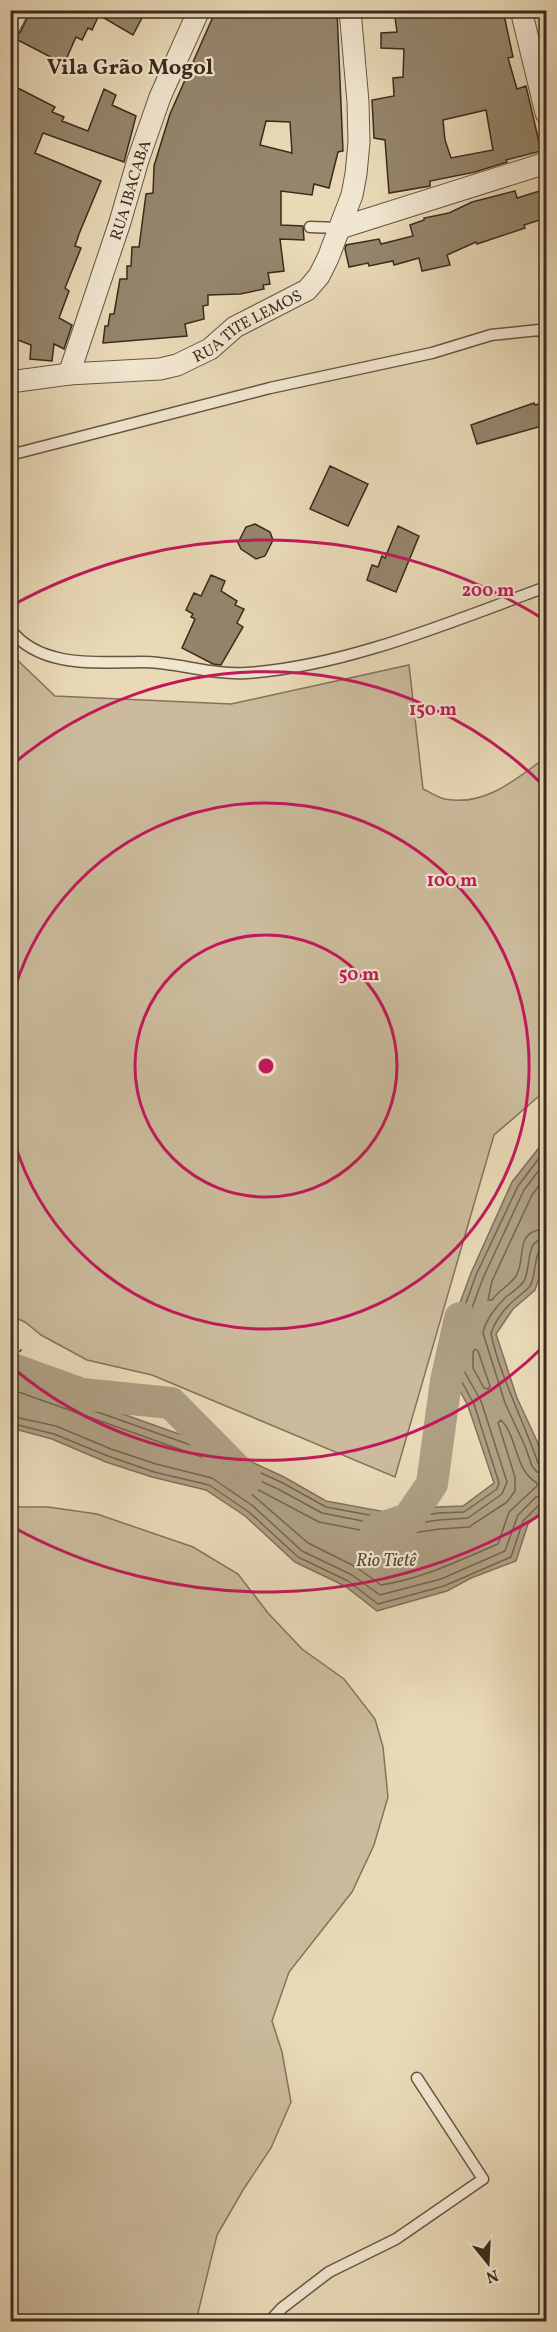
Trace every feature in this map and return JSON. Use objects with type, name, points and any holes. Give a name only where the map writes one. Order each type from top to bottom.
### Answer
[{"type":"street","points":[[10,25],[18,10]]},
{"type":"street","name":"RUA IBACABA","points":[[69,374],[160,97],[199,10]]},
{"type":"street","name":"RUA TITE LEMOS","points":[[10,382],[69,374],[160,369],[177,365],[210,349],[235,327],[307,290],[319,276],[352,195],[358,142],[356,64],[350,10]]},
{"type":"street","points":[[521,10],[546,113]]},
{"type":"street","points":[[340,228],[546,163]]},
{"type":"lane","points":[[310,227],[340,228]]},
{"type":"lane","points":[[10,455],[270,388],[432,353],[491,335],[539,330],[546,336]]},
{"type":"lane","points":[[10,629],[29,646],[47,655],[80,662],[158,662],[219,674],[247,673],[318,664],[460,618],[546,587]]},
{"type":"lane","points":[[269,2322],[282,2308],[329,2272],[396,2239],[483,2179],[417,2078]]},
{"type":"path","points":[[10,1341],[22,1352]]},
{"type":"shaded area","points":[[11,654],[55,696],[231,704],[409,665],[423,789],[445,799],[473,799],[512,782],[546,757],[546,1090],[494,1135],[395,1477],[152,1375],[87,1360],[41,1335],[25,1322],[11,1316]]},
{"type":"shaded area","points":[[11,1507],[48,1507],[97,1514],[193,1547],[238,1574],[268,1613],[302,1649],[344,1679],[375,1719],[383,1747],[388,1797],[374,1845],[352,1892],[289,1972],[272,2021],[282,2052],[291,2102],[271,2148],[217,2235],[196,2321],[11,2321]]},
{"type":"water","name":"Rio Tietê","points":[[546,1139],[546,1244],[543,1266],[535,1290],[513,1309],[496,1334],[517,1398],[537,1441],[546,1469],[546,1503],[543,1510],[528,1524],[516,1561],[471,1578],[447,1591],[377,1611],[345,1586],[295,1562],[245,1516],[206,1490],[152,1477],[106,1462],[52,1439],[11,1428],[11,1374],[232,1453],[284,1477],[326,1501],[396,1514],[437,1507],[463,1506],[494,1483],[468,1406],[451,1374],[450,1330],[471,1273],[512,1182]]},
{"type":"building","points":[[31,10],[146,10],[133,35],[99,15],[92,30],[88,28],[82,40],[76,37],[64,64],[14,38],[21,31]]},
{"type":"building","points":[[216,10],[337,10],[343,151],[338,152],[329,188],[314,184],[312,195],[281,191],[281,225],[303,226],[304,240],[280,239],[284,271],[268,273],[270,284],[263,285],[264,289],[240,294],[208,295],[208,305],[203,306],[204,319],[185,324],[187,336],[103,343],[105,326],[108,326],[110,314],[114,314],[120,279],[127,279],[127,266],[131,266],[132,247],[139,247],[146,194],[153,193],[154,166],[170,114]],"holes":[[[266,121],[290,122],[292,153],[260,145]]]},
{"type":"building","points":[[394,10],[503,10],[513,57],[508,58],[517,89],[526,86],[541,151],[506,160],[507,162],[475,172],[430,181],[430,186],[389,193],[385,140],[374,138],[372,100],[394,96],[393,78],[403,77],[404,49],[381,48],[381,33],[397,32]],"holes":[[[486,110],[493,150],[451,158],[445,140],[443,120]]]},
{"type":"building","points":[[10,84],[55,107],[52,112],[64,117],[62,121],[88,131],[104,89],[116,95],[112,105],[136,116],[124,162],[43,133],[35,153],[101,181],[79,234],[75,246],[81,248],[65,288],[69,291],[59,318],[72,325],[64,349],[54,344],[52,361],[30,359],[31,345],[10,337],[10,191],[16,176],[10,174]]},
{"type":"building","points":[[546,189],[546,218],[524,225],[525,228],[477,244],[476,242],[447,255],[450,265],[422,271],[419,258],[394,265],[393,261],[349,267],[346,245],[379,239],[381,244],[413,236],[410,225],[424,218],[449,213],[472,202],[515,191],[517,198]]},
{"type":"building","points":[[546,402],[546,422],[541,423],[542,426],[477,444],[471,425],[534,403],[535,405]]},
{"type":"building","points":[[330,466],[368,484],[348,526],[310,509]]},
{"type":"building","points":[[255,524],[270,532],[273,540],[265,556],[256,559],[241,549],[238,543],[246,527]]},
{"type":"building","points":[[398,526],[419,536],[396,592],[367,580],[372,565],[378,567],[382,556],[385,558]]},
{"type":"building","points":[[211,575],[225,581],[221,591],[237,601],[235,605],[244,609],[237,623],[243,627],[221,665],[213,664],[182,648],[195,619],[191,617],[193,614],[186,610],[194,593],[201,596]]},
{"type":"waterway","name":"Rio Tietê","points":[[376,1530],[408,1519],[432,1484],[446,1381],[460,1318]]},
{"type":"waterway","name":"Rio Tietê","points":[[10,1368],[82,1394],[171,1403],[246,1479]]},
{"type":"district","name":"Vila Grão Mogol","points":[[130,66]]}]
